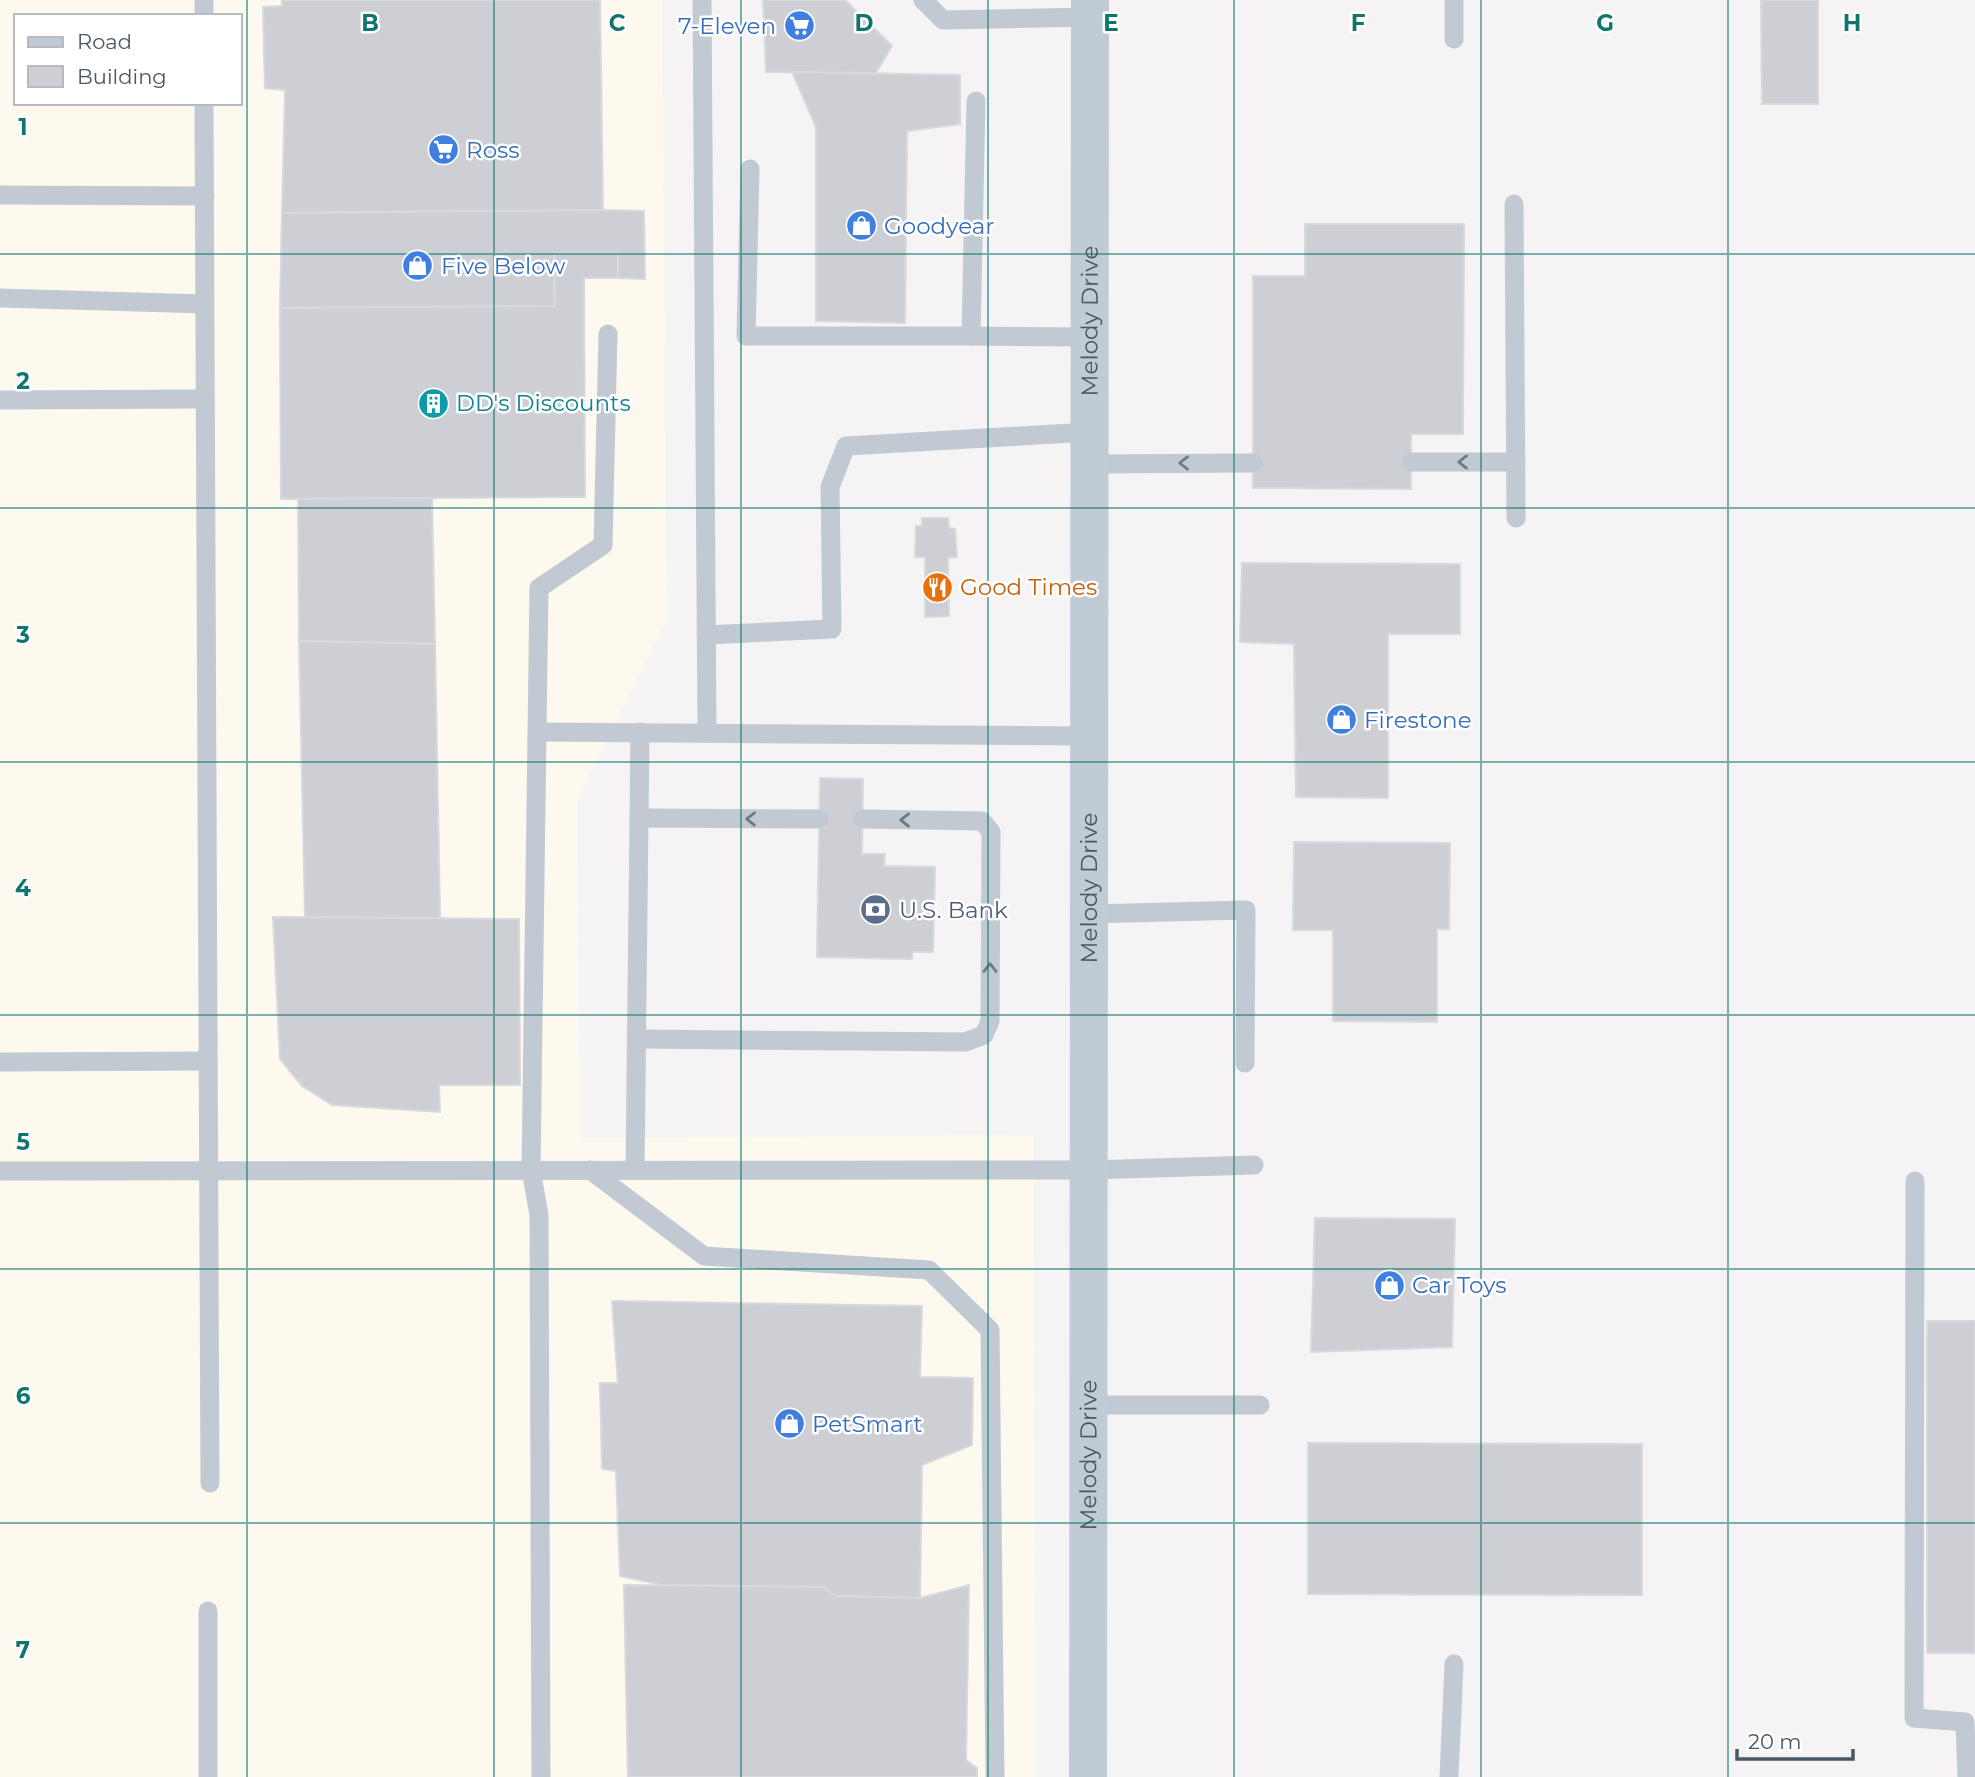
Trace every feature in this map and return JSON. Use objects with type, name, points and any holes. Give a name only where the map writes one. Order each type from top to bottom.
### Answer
[{"type":"street","name":"Melody Drive","points":[[1088,1777],[1090,8]]},
{"type":"lane","points":[[702,0],[707,732]]},
{"type":"lane","points":[[923,0],[943,20],[1090,8]]},
{"type":"lane","points":[[1454,0],[1454,39]]},
{"type":"lane","points":[[971,336],[976,101]]},
{"type":"lane","points":[[204,105],[210,1483]]},
{"type":"lane","points":[[750,169],[746,336],[1090,338]]},
{"type":"lane","points":[[0,195],[205,196]]},
{"type":"lane","points":[[1514,204],[1516,518]]},
{"type":"lane","points":[[0,298],[205,304]]},
{"type":"lane","points":[[541,1777],[539,1227],[531,1170],[538,588],[603,545],[608,334]]},
{"type":"lane","points":[[0,400],[205,399]]},
{"type":"lane","points":[[706,635],[832,629],[830,487],[846,446],[1090,448],[1253,463]]},
{"type":"lane","points":[[1410,462],[1516,462]]},
{"type":"lane","points":[[538,732],[1089,736]]},
{"type":"lane","points":[[635,1170],[640,732]]},
{"type":"lane","points":[[639,818],[819,820]]},
{"type":"lane","points":[[636,1039],[965,1042],[984,1035],[990,1021],[991,832],[982,821],[862,819]]},
{"type":"lane","points":[[1089,914],[1246,911],[1245,1063]]},
{"type":"lane","points":[[0,1062],[207,1061]]},
{"type":"lane","points":[[0,1171],[1089,1170],[1254,1164]]},
{"type":"lane","points":[[590,1170],[704,1256],[929,1270],[990,1330],[995,1777]]},
{"type":"lane","points":[[1915,1181],[1914,1718],[1965,1722],[1967,1777]]},
{"type":"lane","points":[[1089,1405],[1261,1405]]},
{"type":"lane","points":[[208,1611],[208,1777]]},
{"type":"lane","points":[[1449,1777],[1454,1664]]},
{"type":"shaded area","points":[[0,0],[662,0],[667,620],[578,797],[579,1138],[1034,1135],[1035,1777],[0,1777]]},
{"type":"building","name":"Ross","points":[[282,0],[600,0],[603,210],[282,213],[285,90],[265,88],[263,7],[282,6]]},
{"type":"building","points":[[763,0],[845,0],[892,46],[876,73],[766,72]]},
{"type":"building","points":[[1761,0],[1818,0],[1818,104],[1762,104]]},
{"type":"building","name":"Goodyear","points":[[792,72],[960,75],[960,124],[907,131],[905,323],[816,321],[816,127]]},
{"type":"building","name":"Five Below","points":[[644,211],[645,279],[618,278],[618,253],[554,253],[555,306],[280,308],[282,213]]},
{"type":"building","points":[[1305,224],[1464,224],[1463,434],[1411,434],[1411,489],[1253,488],[1253,276],[1305,276]]},
{"type":"building","name":"DD's Discounts","points":[[554,253],[618,253],[618,278],[584,278],[585,497],[281,499],[280,308],[555,306]]},
{"type":"building","points":[[432,498],[435,644],[299,641],[298,499]]},
{"type":"building","name":"Good Times","points":[[922,518],[948,518],[949,528],[955,529],[957,557],[948,558],[949,616],[925,617],[925,557],[915,557],[916,526],[922,526]]},
{"type":"building","name":"Firestone","points":[[1242,563],[1460,564],[1460,634],[1388,634],[1388,798],[1296,797],[1294,644],[1240,642]]},
{"type":"building","points":[[299,641],[435,644],[440,918],[305,917]]},
{"type":"building","name":"U.S. Bank","points":[[820,778],[863,779],[862,854],[885,854],[884,866],[935,867],[933,952],[912,952],[912,959],[817,957]]},
{"type":"building","points":[[1294,842],[1450,843],[1449,929],[1437,929],[1437,1022],[1333,1021],[1333,930],[1293,930]]},
{"type":"building","points":[[273,917],[519,919],[520,1085],[439,1085],[440,1112],[332,1105],[302,1086],[280,1059]]},
{"type":"building","points":[[1315,1218],[1455,1219],[1452,1347],[1311,1352]]},
{"type":"building","points":[[612,1301],[922,1306],[920,1377],[973,1378],[972,1445],[922,1465],[920,1598],[835,1596],[824,1587],[662,1585],[620,1576],[616,1471],[602,1469],[600,1383],[618,1383]]},
{"type":"building","points":[[1927,1321],[1975,1321],[1975,1653],[1927,1653]]},
{"type":"building","points":[[1308,1443],[1642,1444],[1642,1595],[1308,1594]]},
{"type":"building","points":[[624,1585],[824,1587],[835,1596],[920,1598],[969,1585],[966,1760],[977,1768],[977,1777],[628,1777]]},
{"type":"place","name":"7-Eleven","points":[[799,26]]},
{"type":"place","name":"Ross","points":[[443,150]]},
{"type":"place","name":"Goodyear","points":[[861,226]]},
{"type":"place","name":"Five Below","points":[[418,266]]},
{"type":"place","name":"DD's Discounts","points":[[433,403]]},
{"type":"place","name":"Good Times","points":[[937,587]]},
{"type":"place","name":"Firestone","points":[[1341,720]]},
{"type":"place","name":"U.S. Bank","points":[[876,910]]},
{"type":"place","name":"Car Toys","points":[[1389,1285]]},
{"type":"place","name":"PetSmart","points":[[789,1424]]}]
